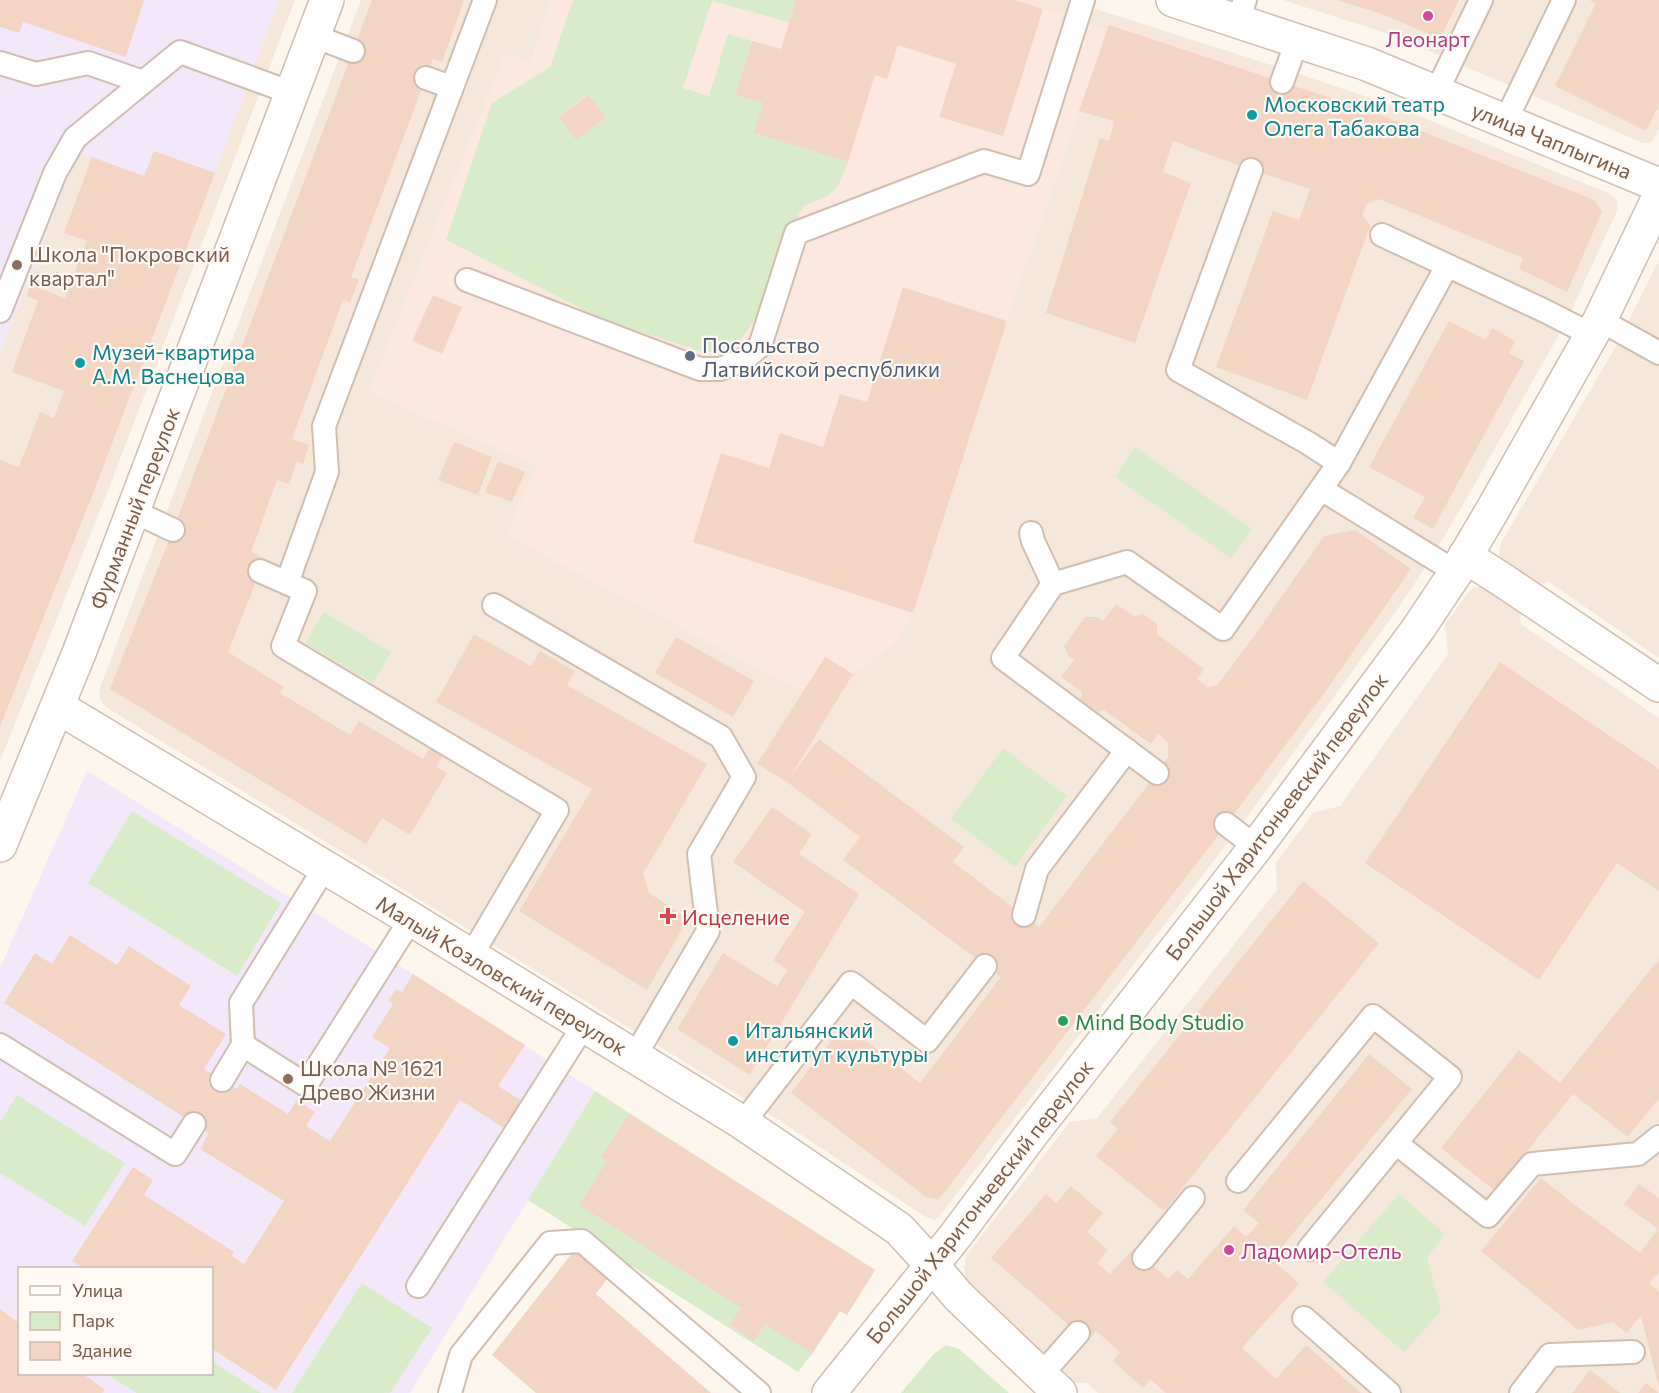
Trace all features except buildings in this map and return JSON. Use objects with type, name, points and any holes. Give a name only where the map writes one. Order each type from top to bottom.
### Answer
[{"type":"street","name":"Фурманный переулок","points":[[0,845],[58,707],[327,0]]},
{"type":"street","name":"улица Чаплыгина","points":[[1173,0],[1242,10],[1297,41],[1366,64],[1659,185]]},
{"type":"street","name":"Большой Харитоньевский переулок","points":[[829,1393],[932,1265],[1256,847],[1418,629],[1460,564],[1596,328],[1659,197]]},
{"type":"street","points":[[1460,564],[1501,579],[1659,685]]},
{"type":"street","name":"Малый Козловский переулок","points":[[58,707],[411,919],[743,1123],[899,1229],[958,1296],[1051,1384]]},
{"type":"lane","points":[[287,583],[327,472],[324,426],[485,0]]},
{"type":"lane","points":[[467,280],[700,369],[720,369],[743,360],[760,346],[796,233],[984,161],[1028,174],[1083,0]]},
{"type":"lane","points":[[1436,93],[1481,0]]},
{"type":"lane","points":[[1505,122],[1563,0]]},
{"type":"lane","points":[[314,36],[353,51]]},
{"type":"lane","points":[[1282,82],[1297,41]]},
{"type":"lane","points":[[0,311],[54,173],[75,138],[180,52],[292,93]]},
{"type":"lane","points":[[0,63],[36,74],[88,63],[143,82]]},
{"type":"lane","points":[[426,78],[452,87]]},
{"type":"lane","points":[[1251,170],[1178,370],[1308,443],[1339,463]]},
{"type":"lane","points":[[1382,235],[1545,311],[1659,353]]},
{"type":"lane","points":[[1157,773],[1003,658],[1053,584],[1127,562],[1223,629],[1339,463],[1447,266]]},
{"type":"lane","points":[[1322,489],[1460,564]]},
{"type":"lane","points":[[133,511],[173,530]]},
{"type":"lane","points":[[1031,533],[1053,584]]},
{"type":"lane","points":[[260,571],[305,591],[283,646],[557,810],[471,956]]},
{"type":"lane","points":[[494,605],[721,737],[744,777],[699,854],[708,931],[635,1056]]},
{"type":"lane","points":[[1024,915],[1037,869],[1127,750]]},
{"type":"lane","points":[[1226,824],[1256,847]]},
{"type":"lane","points":[[222,1080],[243,1046],[241,1003],[325,867]]},
{"type":"lane","points":[[243,1046],[306,1085],[411,919]]},
{"type":"lane","points":[[743,1123],[851,983],[927,1041],[985,966]]},
{"type":"lane","points":[[1238,1181],[1373,1016],[1450,1077],[1309,1249]]},
{"type":"lane","points":[[418,1286],[584,1025]]},
{"type":"lane","points":[[0,1045],[175,1154],[194,1124]]},
{"type":"lane","points":[[1396,1143],[1488,1216],[1532,1164],[1638,1154],[1659,1137]]},
{"type":"lane","points":[[1144,1258],[1193,1198]]},
{"type":"lane","points":[[450,1393],[461,1355],[550,1243],[582,1240],[759,1393]]},
{"type":"lane","points":[[1304,1318],[1389,1393]]},
{"type":"lane","points":[[1051,1384],[1078,1333]]},
{"type":"lane","points":[[1521,1393],[1550,1355],[1633,1352]]},
{"type":"shaded area","points":[[0,0],[295,0],[109,488],[0,761]]},
{"type":"shaded area","name":"Школа \"Покровский квартал\"","points":[[0,0],[279,0],[215,173],[144,176],[78,153],[0,354]]},
{"type":"shaded area","points":[[361,0],[1068,0],[1397,107],[1610,194],[1617,200],[1618,209],[1566,322],[1468,496],[1399,607],[1236,832],[938,1218],[934,1220],[924,1216],[771,1115],[109,709],[100,699],[99,691],[109,664]]},
{"type":"shaded area","name":"Посольство Латвийской республики","points":[[551,0],[1015,0],[1107,30],[1007,321],[913,613],[895,643],[853,674],[825,657],[803,692],[506,535],[537,466],[369,392],[505,54],[531,62]]},
{"type":"shaded area","points":[[1283,0],[1659,0],[1659,128],[1650,143],[1643,143],[1392,35]]},
{"type":"shaded area","points":[[1659,259],[1659,658],[1549,582],[1536,585],[1507,565],[1499,554],[1501,543],[1619,341]]},
{"type":"shaded area","points":[[1485,587],[1519,609],[1521,624],[1659,718],[1659,1393],[1098,1393],[1087,1383],[1070,1383],[968,1284],[964,1269],[968,1253],[1070,1122],[1097,1118],[1277,890],[1276,863],[1313,813],[1340,806],[1448,654],[1445,624],[1467,594],[1473,588]]},
{"type":"shaded area","name":"Школа № 1621 Древо Жизни","points":[[87,771],[413,974],[595,1091],[410,1393],[102,1393],[104,1390],[84,1375],[213,1375],[213,1267],[18,1267],[18,1323],[0,1309],[0,968]]},
{"type":"green space","points":[[573,0],[796,0],[789,22],[712,1],[683,88],[709,96],[728,34],[752,41],[735,94],[763,103],[755,133],[848,162],[838,186],[827,196],[804,206],[786,236],[764,307],[738,343],[704,353],[598,317],[446,240],[492,103],[550,67]],"holes":[[[588,95],[576,140],[559,117]]]},
{"type":"green space","points":[[1135,447],[1252,529],[1231,558],[1115,477]]},
{"type":"green space","points":[[324,612],[391,652],[373,683],[305,643]]},
{"type":"green space","points":[[1003,748],[1067,796],[1015,867],[951,819]]},
{"type":"green space","points":[[132,811],[281,903],[237,976],[88,883]]},
{"type":"green space","points":[[595,1091],[875,1270],[847,1315],[840,1311],[798,1372],[528,1200]]},
{"type":"green space","points":[[17,1095],[125,1163],[85,1226],[0,1173],[0,1122]]},
{"type":"green space","points":[[1399,1194],[1445,1234],[1427,1258],[1441,1311],[1404,1352],[1323,1282]]},
{"type":"green space","points":[[362,1283],[432,1328],[390,1393],[292,1393]]},
{"type":"green space","points":[[946,1345],[959,1349],[1009,1393],[901,1393],[932,1356]]},
{"type":"green space","points":[[213,1362],[261,1393],[137,1393],[108,1375],[213,1375]]},
{"type":"place","name":"Леонарт","points":[[1428,16]]},
{"type":"place","name":"Московский театр Олега Табакова","points":[[1252,115]]},
{"type":"place","name":"Школа \"Покровский квартал\"","points":[[17,265]]},
{"type":"place","name":"Посольство Латвийской республики","points":[[690,356]]},
{"type":"place","name":"Музей-квартира А.М. Васнецова","points":[[80,363]]},
{"type":"place","name":"Исцеление","points":[[668,916]]},
{"type":"place","name":"Mind Body Studio","points":[[1063,1021]]},
{"type":"place","name":"Итальянский институт культуры","points":[[733,1041]]},
{"type":"place","name":"Школа № 1621 Древо Жизни","points":[[288,1079]]},
{"type":"place","name":"Ладомир-Отель","points":[[1229,1250]]}]
